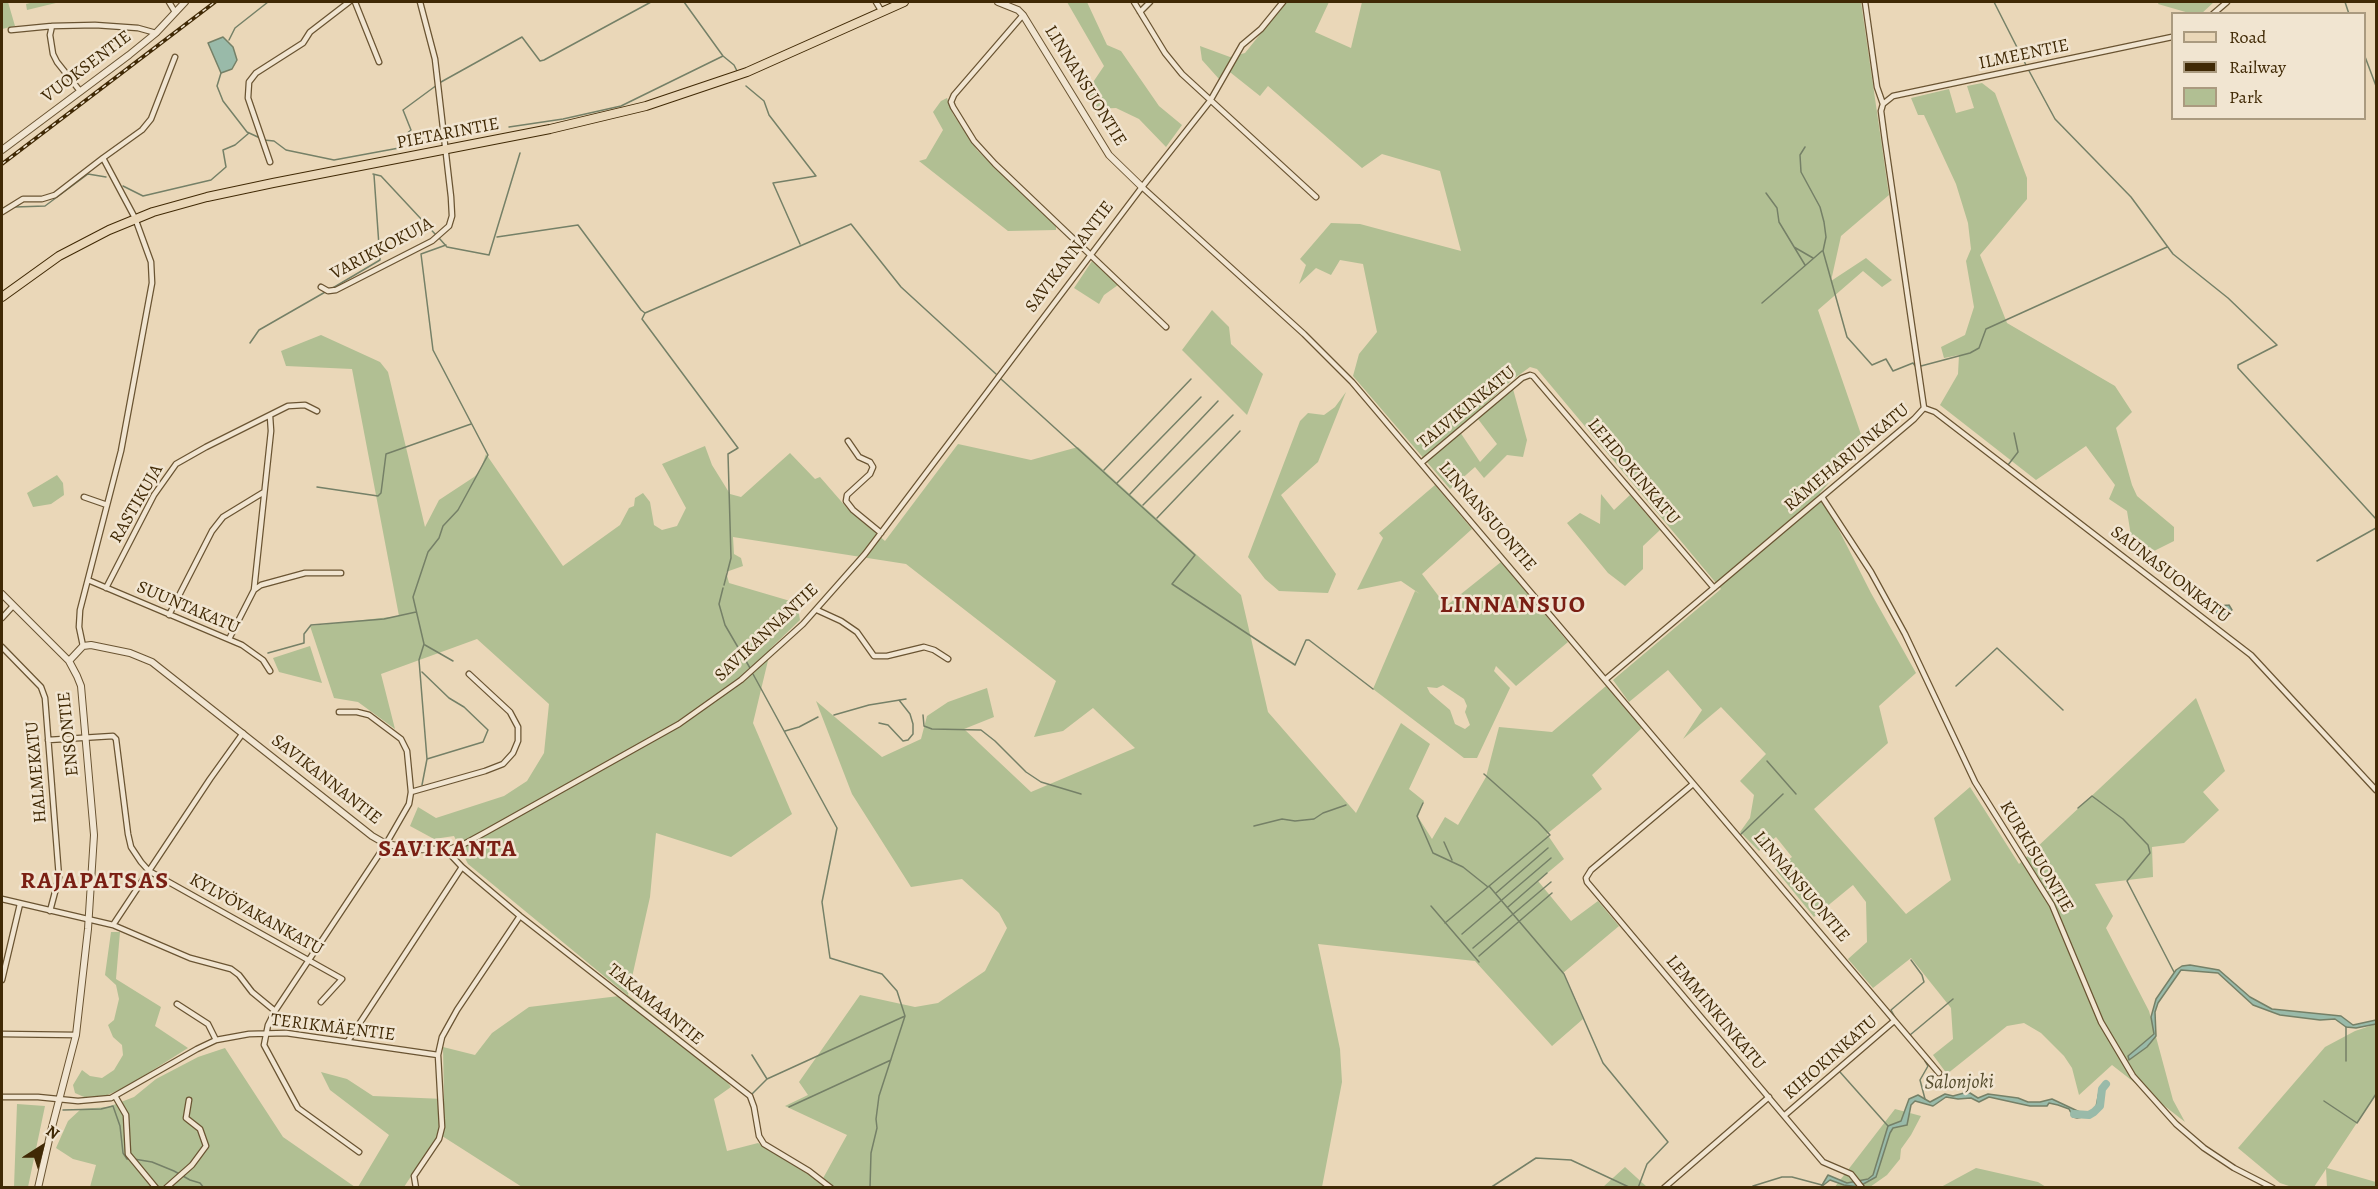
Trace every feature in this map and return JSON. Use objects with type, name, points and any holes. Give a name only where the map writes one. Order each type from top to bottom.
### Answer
[{"type":"main road","name":"PIETARINTIE","points":[[2,297],[59,256],[135,218],[214,195],[598,119],[672,98],[788,56],[904,2]]},
{"type":"street","points":[[169,2],[175,12]]},
{"type":"street","name":"VUOKSENTIE","points":[[2,150],[156,33],[185,2]]},
{"type":"street","points":[[270,162],[248,98],[249,82],[264,67],[303,43],[310,32],[349,2]]},
{"type":"street","points":[[355,2],[379,62]]},
{"type":"street","name":"VARIKKOKUJA","points":[[321,287],[328,291],[336,290],[442,234],[449,226],[452,216],[435,59],[420,2]]},
{"type":"street","points":[[876,2],[882,12]]},
{"type":"street","name":"LINNANSUONTIE","points":[[998,2],[1018,10],[1023,15],[1109,155],[1320,349],[1352,382],[1939,1073]]},
{"type":"street","points":[[1134,2],[1172,63],[1210,101],[1316,197]]},
{"type":"street","points":[[1140,12],[1150,2]]},
{"type":"street","name":"SAVIKANNANTIE","points":[[83,646],[98,646],[130,652],[152,662],[372,836],[387,844],[415,849],[446,850],[464,844],[679,724],[722,695],[758,666],[817,610],[850,574],[881,534],[1091,254],[1210,101],[1225,78],[1236,53],[1261,29],[1283,2]]},
{"type":"street","name":"RÄMEHARJUNKATU","points":[[1606,680],[1914,419],[1924,408],[1881,111],[1883,104],[1877,87],[1865,2]]},
{"type":"street","points":[[2215,12],[2227,2]]},
{"type":"street","points":[[1023,15],[954,95],[951,102],[980,148],[1166,327]]},
{"type":"street","points":[[11,30],[52,26],[125,26],[147,29],[156,33]]},
{"type":"street","points":[[52,26],[50,35],[53,54],[80,91]]},
{"type":"street","name":"ILMEENTIE","points":[[1883,104],[1893,96],[2171,37]]},
{"type":"street","points":[[2,212],[23,199],[48,198],[56,195],[141,130],[151,119],[175,57]]},
{"type":"street","points":[[2,594],[69,661],[83,646],[79,618],[128,417],[152,283],[151,262],[135,218],[103,158]]},
{"type":"street","name":"TALVIKINKATU","points":[[1422,463],[1522,378],[1530,375]]},
{"type":"street","name":"LEHDOKINKATU","points":[[1530,375],[1536,379],[1714,588]]},
{"type":"street","name":"RASTIKUJA","points":[[106,588],[154,495],[176,464],[288,406],[305,405],[317,411]]},
{"type":"street","name":"SAUNASUONKATU","points":[[1924,408],[1935,412],[2251,655],[2376,790]]},
{"type":"street","points":[[229,639],[255,590],[271,431],[270,416]]},
{"type":"street","points":[[848,441],[859,457],[870,462],[873,467],[870,474],[847,495],[846,501],[881,534]]},
{"type":"street","points":[[169,615],[212,531],[224,517],[264,492]]},
{"type":"street","points":[[84,497],[107,506]]},
{"type":"street","name":"KURKISUONTIE","points":[[1822,497],[1871,572],[1905,634],[1975,782],[2052,905],[2101,1022],[2127,1068],[2154,1101],[2204,1148],[2234,1168],[2274,1188]]},
{"type":"street","points":[[255,590],[261,585],[297,575],[340,573]]},
{"type":"street","name":"SUUNTAKATU","points":[[88,580],[229,639],[255,653],[270,671]]},
{"type":"street","points":[[2,618],[13,606]]},
{"type":"street","points":[[817,610],[851,627],[861,636],[874,656],[887,656],[924,647],[948,659]]},
{"type":"street","name":"HALMEKATU","points":[[2,647],[41,687],[45,698],[59,877],[50,911]]},
{"type":"street","name":"ENSONTIE","points":[[39,1188],[76,1035],[89,920],[94,835],[81,686],[69,661]]},
{"type":"street","points":[[411,792],[503,764],[513,753],[518,741],[518,727],[510,712],[468,674]]},
{"type":"street","points":[[339,712],[369,715],[401,740],[407,751],[411,792],[409,804],[387,844],[275,1011],[265,1033],[264,1045],[298,1108],[359,1152]]},
{"type":"street","points":[[113,925],[243,733]]},
{"type":"street","name":"KYLVÖVAKANKATU","points":[[85,738],[113,736],[116,739],[131,847],[149,871],[342,979],[321,1002]]},
{"type":"street","points":[[48,740],[85,738]]},
{"type":"street","name":"LEMMINKINKATU","points":[[1693,784],[1591,870],[1586,878],[1589,886],[1826,1165],[1851,1174],[1862,1188]]},
{"type":"street","name":"TAKAMAANTIE","points":[[446,850],[462,867],[520,915],[750,1096],[759,1136],[764,1144],[809,1171],[831,1188]]},
{"type":"street","points":[[348,1041],[462,867]]},
{"type":"street","points":[[2,899],[113,925],[190,958],[231,969],[239,975],[252,992],[275,1011]]},
{"type":"street","points":[[2,980],[20,904]]},
{"type":"street","points":[[416,1188],[413,1182],[414,1176],[439,1139],[442,1127],[438,1055],[442,1037],[457,1010],[520,915]]},
{"type":"street","points":[[177,1004],[208,1024],[216,1041]]},
{"type":"street","name":"KIHOKINKATU","points":[[1785,1115],[1894,1021]]},
{"type":"street","name":"TERIKMÄENTIE","points":[[2,1097],[38,1096],[60,1100],[92,1101],[115,1096],[179,1058],[216,1041],[265,1033],[286,1033],[438,1055]]},
{"type":"street","points":[[2,1034],[76,1035]]},
{"type":"street","points":[[115,1096],[126,1115],[128,1154],[156,1188]]},
{"type":"street","points":[[1664,1188],[1769,1097]]},
{"type":"street","points":[[166,1188],[192,1165],[206,1146],[200,1130],[186,1118],[189,1100]]},
{"type":"green space","points":[[2,2],[8,2],[15,26],[2,29]]},
{"type":"green space","points":[[27,2],[60,2],[27,10],[26,4],[30,3]]},
{"type":"green space","points":[[1067,2],[1087,2],[1107,45],[1121,51],[1159,106],[1182,125],[1166,147],[1139,119],[1116,108],[1095,109],[1085,94],[1104,66]]},
{"type":"green space","points":[[1286,2],[1329,2],[1315,32],[1351,48],[1362,2],[1861,2],[1889,195],[1841,236],[1831,281],[1866,258],[1892,280],[1882,287],[1863,271],[1818,310],[1864,443],[1820,493],[1871,593],[1916,673],[1879,706],[1888,743],[1814,809],[1906,914],[1951,880],[1934,818],[1970,787],[2019,864],[2196,698],[2225,771],[2203,792],[2219,810],[2184,843],[2152,847],[2153,877],[2095,884],[2113,916],[2106,928],[2149,1011],[2173,1100],[2185,1122],[2112,1065],[2079,1095],[2072,1068],[2064,1056],[2041,1033],[2024,1023],[2007,1026],[1947,1074],[1933,1055],[1953,1039],[1951,1008],[1911,958],[1873,988],[1848,959],[1867,942],[1866,902],[1853,885],[1814,917],[1775,869],[1792,857],[1776,837],[1759,851],[1740,832],[1750,818],[1754,795],[1740,781],[1766,754],[1721,707],[1683,739],[1702,710],[1668,670],[1629,702],[1613,680],[1721,589],[1537,369],[1530,367],[1511,381],[1458,429],[1480,462],[1497,444],[1478,419],[1513,389],[1527,440],[1523,457],[1507,455],[1484,478],[1475,467],[1450,489],[1353,376],[1359,354],[1377,332],[1363,264],[1340,260],[1331,275],[1316,268],[1299,284],[1306,265],[1300,259],[1331,223],[1360,224],[1461,251],[1440,171],[1382,154],[1362,168],[1268,86],[1260,96],[1226,69],[1219,79],[1202,60],[1200,46],[1230,57],[1245,53]]},
{"type":"green space","points":[[2159,2],[2214,2],[2203,12],[2186,12],[2158,4]]},
{"type":"green space","points":[[1982,83],[1995,93],[2027,178],[2027,199],[1980,255],[2007,323],[2115,386],[2132,412],[2116,428],[2132,485],[2137,496],[2174,527],[2174,541],[2154,551],[2131,536],[2127,511],[2109,499],[2115,485],[2086,446],[2036,480],[1940,405],[1958,374],[1959,355],[1944,358],[1941,347],[1965,335],[1974,307],[1966,261],[1971,249],[1968,223],[1956,184],[1924,115],[1918,115],[1911,98],[1949,89],[1956,113],[1974,108],[1967,86]]},
{"type":"green space","points":[[947,98],[953,114],[977,150],[1056,226],[1056,230],[1008,231],[919,161],[926,159],[943,130],[933,112],[941,101]]},
{"type":"green space","points":[[1092,261],[1118,285],[1104,295],[1099,304],[1074,288]]},
{"type":"green space","points":[[1212,310],[1229,327],[1231,344],[1263,374],[1247,415],[1182,350]]},
{"type":"green space","points":[[321,335],[380,362],[388,372],[425,527],[439,500],[474,477],[480,471],[486,454],[563,566],[620,525],[629,508],[634,506],[635,498],[643,493],[650,502],[654,525],[662,530],[677,526],[686,508],[662,464],[705,446],[712,465],[730,494],[741,497],[790,453],[815,479],[820,477],[847,508],[885,541],[958,444],[1031,460],[1078,447],[1241,595],[1268,712],[1356,813],[1401,723],[1430,744],[1409,789],[1424,801],[1418,817],[1432,839],[1445,817],[1458,825],[1486,777],[1499,727],[1552,732],[1606,686],[1642,728],[1592,775],[1602,789],[1547,834],[1564,859],[1538,881],[1571,921],[1598,901],[1619,926],[1563,973],[1583,1019],[1552,1046],[1475,961],[1318,944],[1340,1049],[1342,1082],[1322,1187],[522,1187],[439,1134],[404,1187],[358,1187],[389,1135],[330,1090],[321,1072],[347,1079],[373,1096],[444,1099],[443,1047],[475,1055],[492,1033],[529,1007],[627,995],[468,864],[454,836],[434,839],[410,826],[418,807],[436,818],[504,796],[527,781],[544,753],[549,704],[477,639],[381,674],[395,729],[358,702],[334,698],[310,626],[399,616],[352,369],[286,366],[281,351]],"holes":[[[733,537],[906,564],[1056,681],[1034,737],[1063,731],[1093,708],[1135,748],[1031,792],[964,729],[994,717],[987,688],[948,702],[927,716],[921,739],[882,757],[816,701],[852,794],[911,887],[962,879],[999,913],[1007,928],[985,971],[938,1003],[915,1007],[860,995],[799,1082],[808,1095],[785,1106],[847,1135],[821,1182],[758,1143],[727,1151],[714,1099],[731,1087],[712,1063],[628,995],[650,897],[656,833],[731,857],[792,814],[753,723],[771,648],[800,620],[797,603],[729,583],[726,572],[743,566],[741,558],[734,554]]]},
{"type":"green space","points":[[1346,392],[1318,462],[1281,495],[1336,574],[1328,593],[1279,591],[1265,579],[1248,557],[1300,421],[1308,413],[1324,415],[1335,407]]},
{"type":"green space","points":[[57,475],[63,483],[64,495],[51,504],[33,507],[27,493]]},
{"type":"green space","points":[[1435,485],[1472,529],[1422,574],[1446,606],[1501,562],[1568,642],[1516,686],[1496,666],[1494,671],[1510,688],[1477,758],[1464,758],[1373,689],[1415,591],[1420,594],[1401,581],[1357,590],[1383,538],[1379,533]],"holes":[[[1443,685],[1464,699],[1467,706],[1465,712],[1470,725],[1465,729],[1455,724],[1450,710],[1430,693],[1427,687],[1437,688]]]},
{"type":"green space","points":[[1601,494],[1614,510],[1630,495],[1660,530],[1643,546],[1643,569],[1625,586],[1608,573],[1567,523],[1580,513],[1600,524]]},
{"type":"green space","points":[[310,646],[322,683],[279,672],[273,658]]},
{"type":"green space","points":[[111,932],[120,932],[116,979],[161,1007],[155,1026],[188,1048],[126,1087],[105,1096],[84,1097],[75,1093],[73,1085],[82,1070],[90,1076],[102,1078],[114,1070],[123,1055],[122,1045],[113,1037],[108,1025],[114,1020],[119,999],[116,985],[105,975]]},
{"type":"green space","points":[[2376,1024],[2376,1094],[2327,1168],[2376,1182],[2376,1187],[2327,1187],[2326,1169],[2314,1187],[2292,1187],[2280,1183],[2238,1148],[2325,1047],[2355,1031]]},
{"type":"green space","points":[[225,1048],[283,1137],[355,1187],[90,1187],[96,1165],[73,1159],[56,1148],[68,1121],[81,1109],[108,1107],[134,1097],[156,1079],[198,1057]]},
{"type":"green space","points":[[17,1104],[45,1106],[28,1187],[14,1187]]},
{"type":"green space","points":[[1895,1109],[1921,1116],[1901,1149],[1900,1159],[1887,1175],[1870,1187],[1834,1188]]},
{"type":"green space","points":[[1625,1167],[1647,1187],[1603,1187]]},
{"type":"green space","points":[[1976,1168],[2038,1182],[2046,1187],[1941,1187]]},
{"type":"shaded area","points":[[223,37],[233,47],[237,60],[232,69],[221,73],[208,43]]},
{"type":"shaded area","points":[[2229,605],[2232,610],[2226,614],[2219,615],[2214,611],[2218,606]]},
{"type":"shaded area","points":[[2190,965],[2219,970],[2250,997],[2272,1009],[2341,1016],[2353,1025],[2376,1020],[2376,1024],[2356,1028],[2346,1027],[2335,1019],[2320,1020],[2280,1015],[2253,1005],[2218,973],[2181,970],[2158,1003],[2155,1012],[2156,1036],[2147,1047],[2129,1060],[2128,1056],[2154,1034],[2151,1017],[2156,999],[2176,970]]},
{"type":"shaded area","points":[[1970,1093],[1978,1098],[1988,1094],[2018,1098],[2028,1102],[2052,1099],[2084,1114],[2083,1117],[2077,1118],[2073,1117],[2069,1109],[2058,1105],[2049,1103],[2047,1106],[2030,1106],[1989,1097],[1979,1102],[1971,1098],[1946,1097],[1933,1106],[1915,1101],[1911,1105],[1907,1125],[1893,1128],[1890,1133],[1876,1177],[1858,1187],[1830,1180],[1821,1187],[1828,1175],[1847,1183],[1868,1179],[1873,1175],[1888,1126],[1901,1121],[1909,1099],[1918,1095],[1930,1102],[1945,1094],[1953,1096]]},
{"type":"waterway","points":[[229,40],[235,28],[268,2]]},
{"type":"waterway","points":[[264,140],[274,141],[286,150],[334,160],[399,148],[404,136],[411,130],[403,110],[441,82],[522,37],[540,61],[544,60],[651,2]]},
{"type":"waterway","points":[[684,2],[723,56],[734,65],[737,71]]},
{"type":"waterway","points":[[1994,2],[2026,65]]},
{"type":"waterway","points":[[2345,2],[2348,12]]},
{"type":"waterway","points":[[509,127],[563,119],[621,106],[723,56]]},
{"type":"waterway","points":[[2366,59],[2376,86]]},
{"type":"waterway","points":[[2028,69],[2055,119],[2131,197],[2173,254],[2228,298],[2277,345],[2238,365],[2238,368],[2376,519]]},
{"type":"waterway","points":[[221,73],[217,86],[223,101],[247,132],[260,138]]},
{"type":"waterway","points":[[746,86],[764,101],[769,115],[816,176],[773,183],[800,244]]},
{"type":"waterway","points":[[123,186],[143,196],[211,180],[226,167],[223,150],[235,145],[249,133]]},
{"type":"waterway","points":[[1805,147],[1800,155],[1801,172],[1820,207],[1826,237],[1823,251],[1847,337],[1872,365],[1886,359],[1893,371],[1913,363],[1916,367]]},
{"type":"waterway","points":[[439,238],[447,247],[489,255],[520,153]]},
{"type":"waterway","points":[[15,207],[45,206],[88,174],[106,177]]},
{"type":"waterway","points":[[373,174],[381,176],[436,235]]},
{"type":"waterway","points":[[331,289],[380,260],[374,175]]},
{"type":"waterway","points":[[1766,193],[1777,208],[1779,222],[1805,265]]},
{"type":"waterway","points":[[724,585],[731,558],[728,454],[738,448],[642,319],[645,313],[851,224],[901,287],[996,374]]},
{"type":"waterway","points":[[497,237],[578,225],[645,313]]},
{"type":"waterway","points":[[422,785],[427,759],[419,660],[424,644],[413,597],[428,552],[439,538],[443,526],[458,510],[488,455],[433,350],[421,254],[446,245]]},
{"type":"waterway","points":[[1794,247],[1813,258]]},
{"type":"waterway","points":[[1921,366],[1970,353],[1979,348],[1986,329],[2167,247]]},
{"type":"waterway","points":[[1762,303],[1822,251]]},
{"type":"waterway","points":[[250,343],[259,330],[327,291]]},
{"type":"waterway","points":[[1001,379],[1195,555],[1172,584],[1295,665],[1306,640],[1309,640],[1373,689]]},
{"type":"waterway","points":[[1104,470],[1191,379]]},
{"type":"waterway","points":[[1117,483],[1201,397]]},
{"type":"waterway","points":[[1130,494],[1218,401]]},
{"type":"waterway","points":[[1143,505],[1233,415]]},
{"type":"waterway","points":[[317,487],[378,496],[381,493],[386,454],[471,424]]},
{"type":"waterway","points":[[1157,518],[1240,431]]},
{"type":"waterway","points":[[2008,465],[2018,452],[2014,433]]},
{"type":"waterway","points":[[2317,561],[2376,528]]},
{"type":"waterway","points":[[723,588],[719,604],[725,625],[750,668]]},
{"type":"waterway","points":[[268,653],[304,643],[304,634],[311,625],[384,619],[416,612]]},
{"type":"waterway","points":[[425,645],[453,661]]},
{"type":"waterway","points":[[1956,686],[1997,648],[2063,710]]},
{"type":"waterway","points":[[422,672],[488,730],[483,742],[427,759]]},
{"type":"waterway","points":[[753,674],[837,828],[822,902],[830,958],[882,974],[897,991],[905,1016],[879,1096],[877,1128],[871,1153],[870,1188]]},
{"type":"waterway","points":[[834,715],[869,705],[906,699]]},
{"type":"waterway","points":[[879,723],[888,725],[903,741],[908,740],[913,734],[913,724],[910,714],[899,700]]},
{"type":"waterway","points":[[923,715],[924,726],[932,729],[981,730],[1026,772],[1041,782],[1081,794]]},
{"type":"waterway","points":[[785,731],[818,717]]},
{"type":"waterway","points":[[1767,761],[1796,794]]},
{"type":"waterway","points":[[1445,923],[1550,835],[1484,774]]},
{"type":"waterway","points":[[1740,835],[1783,794]]},
{"type":"waterway","points":[[2078,808],[2092,796],[2123,819],[2148,845],[2150,853],[2127,881],[2174,972]]},
{"type":"waterway","points":[[1423,803],[1417,816],[1433,853],[1463,867],[1488,887]]},
{"type":"waterway","points":[[1254,826],[1282,819],[1295,821],[1314,819],[1323,813],[1346,805]]},
{"type":"waterway","points":[[1444,842],[1452,860]]},
{"type":"waterway","points":[[1496,893],[1548,848]]},
{"type":"waterway","points":[[1462,934],[1551,858]]},
{"type":"waterway","points":[[1508,907],[1547,873]]},
{"type":"waterway","points":[[1473,948],[1551,882]]},
{"type":"waterway","points":[[1489,886],[1564,974],[1603,1063],[1668,1142],[1647,1164],[1638,1188]]},
{"type":"waterway","points":[[1479,956],[1552,893]]},
{"type":"waterway","points":[[1431,906],[1479,962]]},
{"type":"waterway","points":[[1896,1019],[1891,1010],[1924,982],[1922,975],[1911,960]]},
{"type":"waterway","points":[[1910,1035],[1953,999]]},
{"type":"waterway","points":[[748,1098],[767,1079],[905,1016]]},
{"type":"waterway","points":[[2346,1027],[2346,1061]]},
{"type":"waterway","points":[[1909,1034],[1928,1057]]},
{"type":"waterway","points":[[752,1055],[767,1079]]},
{"type":"waterway","points":[[789,1107],[891,1060]]},
{"type":"waterway","points":[[1925,1061],[1928,1066],[1920,1080],[1925,1099]]},
{"type":"waterway","points":[[1840,1072],[1888,1126]]},
{"type":"waterway","name":"Salonjoki","points":[[2074,1114],[2089,1115],[2094,1112],[2100,1106],[2102,1089],[2106,1084]]},
{"type":"waterway","name":"Salonjoki","points":[[2084,1114],[2096,1107],[2099,1092]]},
{"type":"waterway","points":[[2324,1101],[2357,1123],[2376,1094]]},
{"type":"waterway","points":[[63,1110],[101,1109],[113,1106],[120,1126],[123,1153],[129,1159]]},
{"type":"waterway","points":[[1490,1188],[1536,1158],[1571,1160],[1631,1188]]},
{"type":"waterway","points":[[134,1159],[152,1162],[174,1171],[200,1183],[204,1188]]},
{"type":"waterway","points":[[1754,1188],[1753,1186],[1782,1177],[1792,1177],[1822,1185]]},
{"type":"railway","points":[[2,164],[215,2]]},
{"type":"district","name":"LINNANSUO","points":[[1513,606]]},
{"type":"district","name":"SAVIKANTA","points":[[448,850]]},
{"type":"district","name":"RAJAPATSAS","points":[[95,882]]}]
